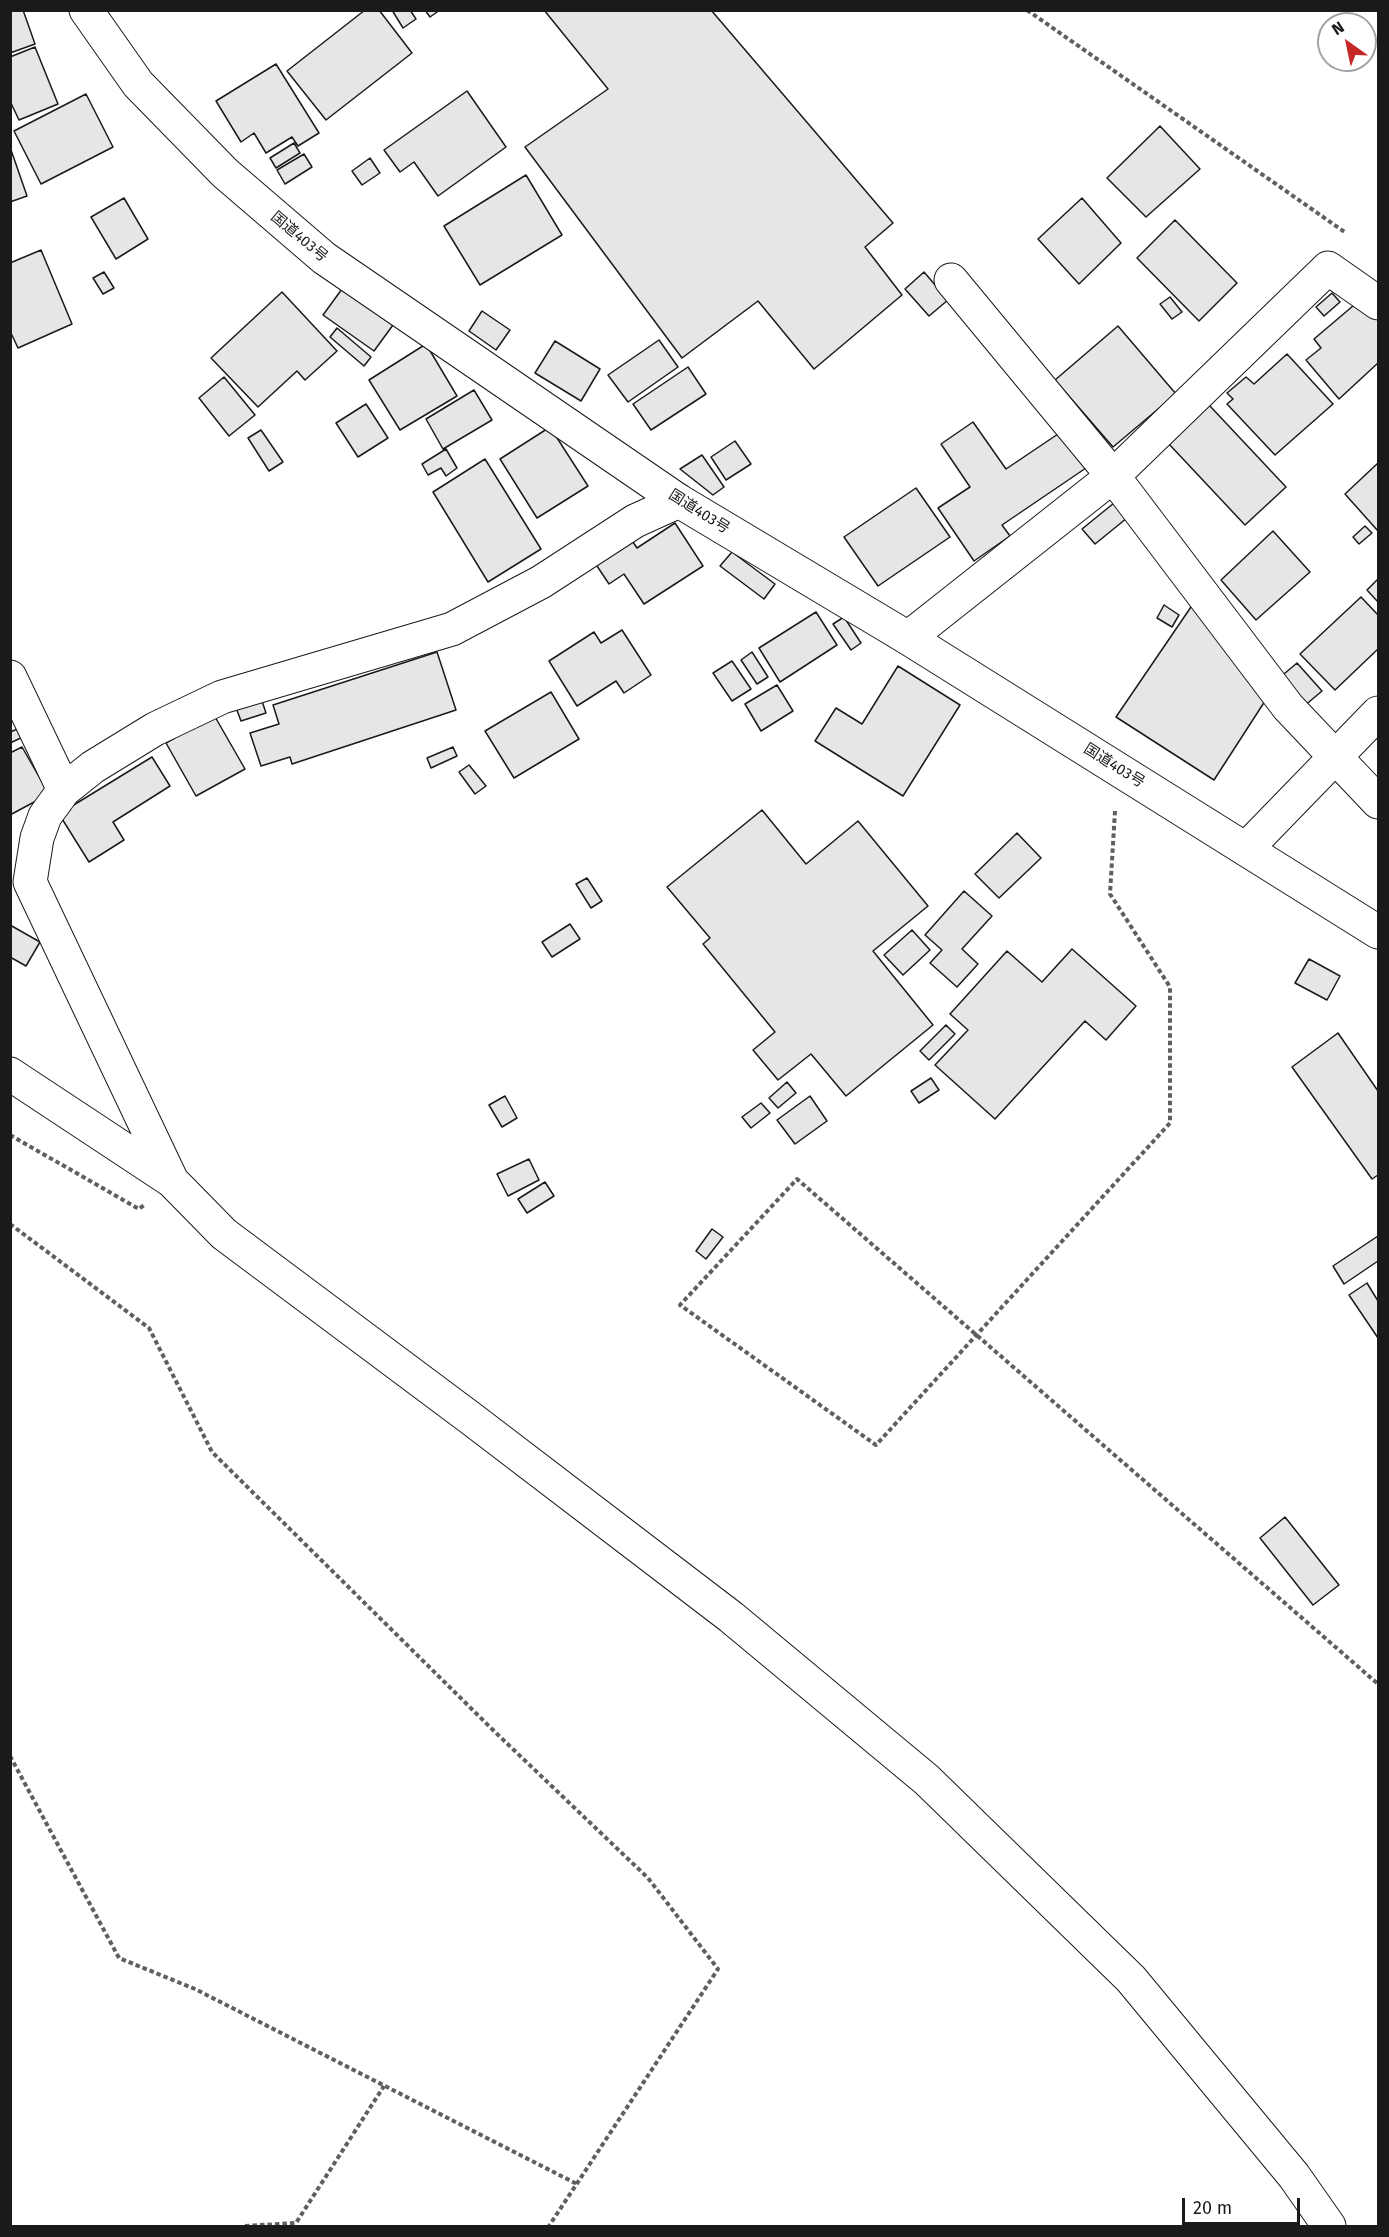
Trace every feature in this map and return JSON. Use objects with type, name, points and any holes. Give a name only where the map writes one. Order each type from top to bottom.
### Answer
[{"type":"main road","name":"国道403号","points":[[86,10],[138,84],[225,174],[324,258],[680,501],[908,638],[1378,932]]},
{"type":"main road","points":[[908,638],[1113,476],[1328,268],[1378,303]]},
{"type":"main road","points":[[951,280],[1113,476],[1288,707],[1378,802]]},
{"type":"main road","points":[[172,1181],[30,882],[37,838],[45,816],[64,790],[93,768],[155,729],[222,697],[452,629],[541,582],[635,521],[680,501]]},
{"type":"main road","points":[[10,677],[64,790]]},
{"type":"main road","points":[[1246,849],[1378,713]]},
{"type":"main road","points":[[10,1074],[172,1181],[224,1234],[731,1617],[927,1780],[1131,1978],[1294,2176],[1329,2226]]},
{"type":"path","points":[[1027,10],[1349,236]]},
{"type":"path","points":[[1117,769],[1110,894],[1170,987],[1170,1123],[976,1335],[876,1445],[681,1305],[797,1179],[976,1335],[1378,1684]]},
{"type":"path","points":[[10,1135],[139,1209],[172,1181]]},
{"type":"path","points":[[10,1224],[149,1328],[212,1452],[494,1731],[648,1878],[718,1969],[549,2226]]},
{"type":"path","points":[[10,1756],[119,1958],[195,1989],[577,2185]]},
{"type":"path","points":[[245,2226],[296,2223],[384,2086]]},
{"type":"building","points":[[10,10],[23,10],[35,44],[10,53]]},
{"type":"building","points":[[365,10],[379,10],[412,53],[326,120],[287,71]]},
{"type":"building","points":[[392,10],[410,10],[416,19],[403,28]]},
{"type":"building","points":[[425,10],[440,10],[430,17]]},
{"type":"building","points":[[544,10],[711,10],[893,223],[865,247],[902,295],[814,369],[758,301],[682,358],[525,147],[608,89]]},
{"type":"building","points":[[35,47],[58,104],[19,120],[10,101],[10,57]]},
{"type":"building","points":[[276,64],[319,133],[298,146],[292,137],[266,153],[254,133],[241,142],[216,101]]},
{"type":"building","points":[[467,91],[506,147],[438,196],[414,162],[400,172],[384,150]]},
{"type":"building","points":[[86,94],[113,147],[41,184],[14,131]]},
{"type":"building","points":[[1160,126],[1200,169],[1146,217],[1107,178]]},
{"type":"building","points":[[294,143],[300,153],[276,168],[270,158]]},
{"type":"building","points":[[10,147],[27,196],[10,202]]},
{"type":"building","points":[[304,154],[312,167],[285,184],[277,170]]},
{"type":"building","points":[[370,158],[380,173],[362,185],[352,171]]},
{"type":"building","points":[[526,175],[562,235],[480,285],[444,226]]},
{"type":"building","points":[[124,198],[148,239],[116,259],[91,217]]},
{"type":"building","points":[[1082,198],[1121,243],[1079,284],[1038,239]]},
{"type":"building","points":[[1175,220],[1237,283],[1199,321],[1137,258]]},
{"type":"building","points":[[41,250],[72,324],[18,348],[10,331],[10,263]]},
{"type":"building","points":[[104,272],[114,288],[103,294],[93,278]]},
{"type":"building","points":[[924,272],[948,300],[929,316],[905,289]]},
{"type":"building","points":[[342,289],[393,325],[374,351],[323,315]]},
{"type":"building","points":[[282,292],[337,351],[305,380],[297,371],[258,407],[211,358]]},
{"type":"building","points":[[1332,293],[1340,302],[1324,316],[1316,307]]},
{"type":"building","points":[[1170,297],[1182,312],[1172,319],[1160,304]]},
{"type":"building","points":[[1360,300],[1378,319],[1378,363],[1339,399],[1306,360],[1321,348],[1314,339]]},
{"type":"building","points":[[482,311],[510,330],[496,350],[469,331]]},
{"type":"building","points":[[1118,326],[1176,394],[1113,447],[1055,380]]},
{"type":"building","points":[[337,328],[371,357],[364,366],[330,337]]},
{"type":"building","points":[[659,340],[678,367],[628,402],[608,375]]},
{"type":"building","points":[[555,341],[600,369],[581,401],[535,373]]},
{"type":"building","points":[[426,344],[457,396],[400,430],[369,380]]},
{"type":"building","points":[[1287,354],[1333,404],[1275,455],[1227,404],[1233,399],[1227,393],[1246,377],[1254,384]]},
{"type":"building","points":[[688,367],[706,394],[651,430],[633,404]]},
{"type":"building","points":[[224,377],[255,415],[229,436],[199,398]]},
{"type":"building","points":[[474,390],[492,420],[443,449],[426,419]]},
{"type":"building","points":[[366,404],[388,438],[358,457],[336,423]]},
{"type":"building","points":[[1209,405],[1286,487],[1245,525],[1168,443]]},
{"type":"building","points":[[973,422],[1006,469],[1061,432],[1086,468],[1002,525],[1010,536],[974,561],[938,508],[970,487],[941,444]]},
{"type":"building","points":[[550,427],[588,486],[537,518],[500,459]]},
{"type":"building","points":[[261,430],[283,462],[269,471],[248,438]]},
{"type":"building","points":[[735,441],[751,464],[726,480],[711,457]]},
{"type":"building","points":[[446,449],[457,468],[446,476],[441,468],[428,475],[422,464]]},
{"type":"building","points":[[702,455],[724,487],[713,495],[680,469]]},
{"type":"building","points":[[485,459],[541,549],[488,582],[433,492]]},
{"type":"building","points":[[1378,463],[1378,531],[1345,494]]},
{"type":"building","points":[[916,488],[950,537],[878,586],[844,537]]},
{"type":"building","points":[[1114,503],[1127,518],[1095,544],[1082,529]]},
{"type":"building","points":[[675,523],[703,566],[644,604],[624,574],[609,584],[595,563],[631,539],[637,548]]},
{"type":"building","points":[[1365,526],[1372,533],[1359,544],[1353,537]]},
{"type":"building","points":[[1273,531],[1310,572],[1256,620],[1221,580]]},
{"type":"building","points":[[732,552],[775,584],[764,599],[720,566]]},
{"type":"building","points":[[1378,579],[1378,602],[1367,590]]},
{"type":"building","points":[[1361,597],[1378,615],[1378,649],[1335,690],[1300,654]]},
{"type":"building","points":[[1193,604],[1265,701],[1214,780],[1116,717]]},
{"type":"building","points":[[1164,605],[1179,615],[1172,627],[1157,618]]},
{"type":"building","points":[[816,612],[837,645],[780,682],[759,648]]},
{"type":"building","points":[[844,617],[861,643],[851,650],[833,624]]},
{"type":"building","points":[[622,630],[651,675],[624,693],[616,681],[577,706],[549,661],[594,632],[601,643]]},
{"type":"building","points":[[437,652],[456,710],[292,764],[290,757],[261,766],[250,733],[279,724],[273,705]]},
{"type":"building","points":[[752,652],[768,677],[757,684],[741,660]]},
{"type":"building","points":[[732,661],[751,689],[732,701],[713,673]]},
{"type":"building","points":[[1297,663],[1322,691],[1303,707],[1278,679]]},
{"type":"building","points":[[898,666],[960,705],[903,796],[815,741],[836,708],[862,724]]},
{"type":"building","points":[[777,685],[793,711],[761,731],[745,704]]},
{"type":"building","points":[[551,692],[579,739],[514,778],[485,731]]},
{"type":"building","points":[[261,698],[266,713],[241,721],[235,705]]},
{"type":"building","points":[[214,715],[245,769],[196,796],[166,743]]},
{"type":"building","points":[[20,728],[23,737],[10,743],[10,732]]},
{"type":"building","points":[[22,747],[49,794],[10,815],[10,753]]},
{"type":"building","points":[[453,747],[457,756],[431,768],[427,758]]},
{"type":"building","points":[[152,757],[170,786],[113,822],[124,840],[89,862],[59,814]]},
{"type":"building","points":[[469,765],[486,786],[475,794],[459,772]]},
{"type":"building","points":[[762,810],[806,864],[858,821],[928,906],[873,951],[933,1025],[846,1096],[811,1054],[778,1080],[753,1050],[775,1032],[703,944],[710,938],[667,887]]},
{"type":"building","points":[[1017,833],[1041,858],[999,898],[975,874]]},
{"type":"building","points":[[587,878],[602,901],[591,908],[576,884]]},
{"type":"building","points":[[964,891],[992,916],[962,949],[978,964],[957,987],[930,963],[942,950],[925,935]]},
{"type":"building","points":[[570,924],[580,939],[552,957],[542,942]]},
{"type":"building","points":[[10,925],[40,942],[26,966],[10,957]]},
{"type":"building","points":[[912,930],[930,950],[903,975],[884,955]]},
{"type":"building","points":[[1072,949],[1136,1006],[1106,1040],[1085,1021],[995,1119],[935,1065],[968,1030],[950,1014],[1007,951],[1042,982]]},
{"type":"building","points":[[1309,959],[1340,976],[1327,1000],[1295,983]]},
{"type":"building","points":[[946,1025],[955,1034],[929,1060],[920,1051]]},
{"type":"building","points":[[1338,1033],[1378,1091],[1378,1175],[1372,1179],[1292,1067]]},
{"type":"building","points":[[931,1078],[939,1090],[919,1103],[911,1091]]},
{"type":"building","points":[[787,1082],[796,1093],[778,1108],[769,1098]]},
{"type":"building","points":[[505,1096],[517,1118],[502,1127],[489,1105]]},
{"type":"building","points":[[810,1096],[827,1121],[795,1144],[777,1120]]},
{"type":"building","points":[[761,1103],[770,1113],[751,1128],[742,1117]]},
{"type":"building","points":[[529,1159],[539,1180],[508,1196],[497,1174]]},
{"type":"building","points":[[545,1182],[554,1196],[527,1213],[518,1199]]},
{"type":"building","points":[[712,1229],[723,1237],[706,1259],[696,1251]]},
{"type":"building","points":[[1378,1236],[1378,1261],[1344,1284],[1333,1266]]},
{"type":"building","points":[[1367,1283],[1378,1301],[1378,1338],[1349,1295]]},
{"type":"building","points":[[1285,1517],[1339,1585],[1313,1605],[1260,1538]]}]
